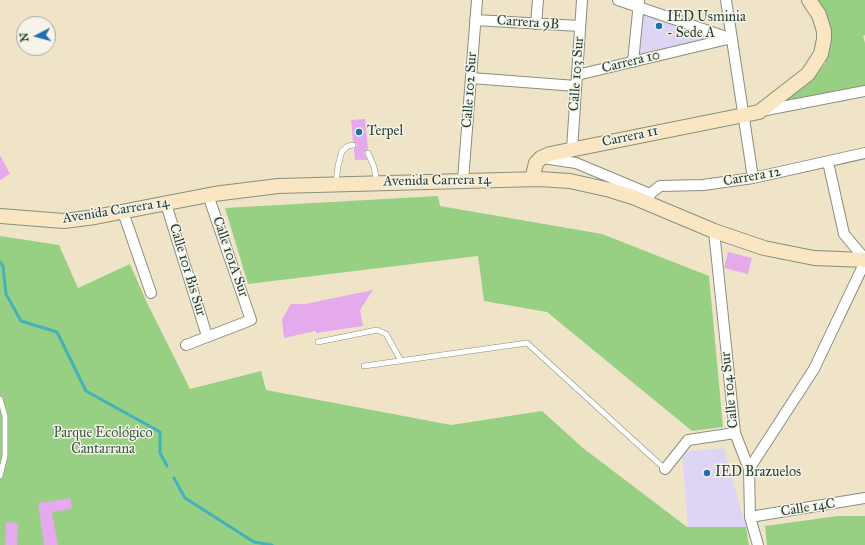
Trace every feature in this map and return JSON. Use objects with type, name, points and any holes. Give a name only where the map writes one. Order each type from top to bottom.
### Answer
[{"type":"main road","points":[[759,112],[784,94],[814,68],[821,54],[824,39],[819,15],[810,0]]},
{"type":"main road","name":"Carrera 11","points":[[541,158],[550,154],[572,149],[759,112]]},
{"type":"main road","points":[[532,179],[533,170],[541,158]]},
{"type":"main road","name":"Avenida Carrera 14","points":[[0,216],[64,221],[123,212],[208,195],[278,186],[463,180],[557,180],[586,184],[648,199],[714,231],[764,248],[814,258],[865,260]]},
{"type":"street","name":"Calle 102 Sur","points":[[463,180],[477,0]]},
{"type":"street","points":[[536,24],[538,0]]},
{"type":"street","name":"Calle 103 Sur","points":[[572,149],[582,0]]},
{"type":"street","points":[[618,0],[639,3],[730,38]]},
{"type":"street","points":[[726,0],[730,38],[753,178]]},
{"type":"street","points":[[633,62],[639,3]]},
{"type":"street","name":"Carrera 9B","points":[[475,20],[580,26]]},
{"type":"street","name":"Carrera 10","points":[[577,75],[730,38]]},
{"type":"street","points":[[471,78],[576,86]]},
{"type":"street","points":[[759,112],[865,91]]},
{"type":"street","name":"Carrera 12","points":[[648,199],[654,189],[666,185],[703,185],[753,178],[865,153]]},
{"type":"street","points":[[541,158],[576,163],[648,199]]},
{"type":"street","points":[[749,469],[814,369],[865,260],[844,234],[828,162]]},
{"type":"street","name":"Calle 101A Sur","points":[[208,195],[251,320],[208,336]]},
{"type":"street","name":"Calle 101 Bis Sur","points":[[166,204],[208,336]]},
{"type":"street","points":[[123,212],[151,293]]},
{"type":"street","name":"Calle 104 Sur","points":[[714,231],[735,434],[749,469],[750,517],[758,545]]},
{"type":"street","points":[[186,345],[208,336]]},
{"type":"street","points":[[665,469],[688,440],[735,434]]},
{"type":"street","name":"Calle 14C","points":[[750,517],[865,498]]},
{"type":"lane","points":[[336,183],[342,151],[348,146],[353,145]]},
{"type":"lane","points":[[368,153],[374,167],[377,182]]},
{"type":"lane","points":[[318,342],[377,330],[386,334],[400,361]]},
{"type":"lane","points":[[364,366],[527,343],[665,469]]},
{"type":"lane","points":[[0,399],[5,416],[5,456],[0,476]]},
{"type":"shaded area","name":"IED Usminia - Sede A","points":[[642,14],[716,38],[636,57]]},
{"type":"shaded area","name":"IED Brazuelos","points":[[724,448],[746,527],[688,527],[682,452]]},
{"type":"green space","points":[[815,0],[865,0],[865,35],[863,36],[865,43],[865,86],[780,104],[810,81],[825,64],[829,46]]},
{"type":"green space","points":[[438,196],[440,206],[602,234],[709,276],[723,427],[692,431],[547,312],[484,301],[478,256],[248,284],[225,208]]},
{"type":"green space","name":"Parque Ecológico Cantarrana","points":[[0,236],[59,245],[78,288],[130,264],[147,303],[190,389],[261,371],[266,390],[451,425],[542,411],[583,448],[687,527],[746,527],[749,545],[0,545]]},
{"type":"green space","points":[[838,516],[865,516],[865,545],[767,545],[765,526]]},
{"type":"building","name":"Terpel","points":[[365,119],[368,149],[364,153],[367,160],[355,160],[354,149],[357,145],[353,141],[351,120]]},
{"type":"building","points":[[0,155],[10,174],[0,180]]},
{"type":"building","points":[[728,252],[752,258],[748,274],[724,268]]},
{"type":"building","points":[[373,290],[360,310],[363,326],[316,333],[315,331],[284,338],[282,319],[291,304],[305,304]]},
{"type":"building","points":[[70,498],[72,509],[52,512],[58,545],[44,545],[38,503]]},
{"type":"building","points":[[6,522],[18,523],[17,545],[5,545]]},
{"type":"waterway","points":[[0,262],[3,266],[6,294],[21,321],[57,332],[86,391],[160,432],[160,453],[167,466]]},
{"type":"waterway","points":[[174,478],[185,498],[254,542],[272,545]]},
{"type":"place","name":"IED Usminia - Sede A","points":[[659,26]]},
{"type":"place","name":"Terpel","points":[[359,132]]},
{"type":"place","name":"IED Brazuelos","points":[[707,473]]}]
